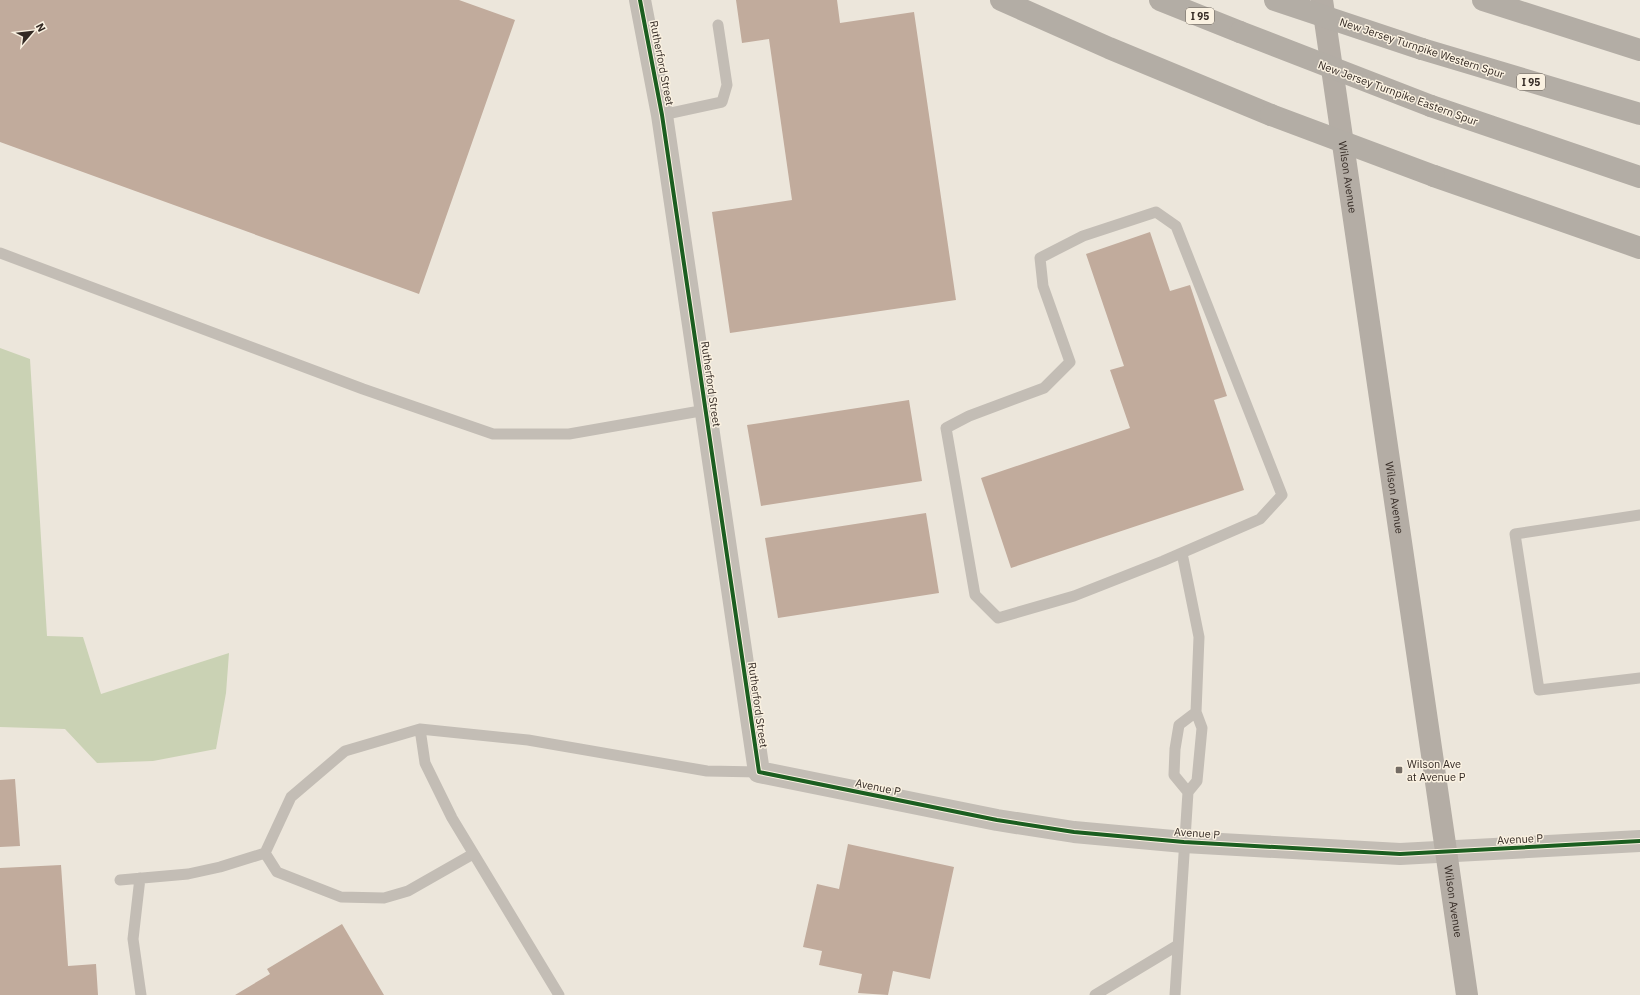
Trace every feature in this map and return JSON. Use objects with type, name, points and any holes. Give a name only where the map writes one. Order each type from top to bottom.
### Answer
[{"type":"highway","points":[[1001,0],[1122,54],[1271,115],[1434,176],[1640,248]]},
{"type":"highway","name":"New Jersey Turnpike Eastern Spur","points":[[1160,0],[1431,106],[1640,177]]},
{"type":"highway","name":"New Jersey Turnpike Western Spur","points":[[1275,0],[1422,49],[1640,114]]},
{"type":"highway","points":[[1482,0],[1640,50]]},
{"type":"main road","name":"Wilson Avenue","points":[[1322,0],[1467,995]]},
{"type":"street","name":"Rutherford Street","points":[[640,0],[662,115],[759,772]]},
{"type":"street","name":"Avenue P","points":[[759,772],[997,820],[1074,832],[1184,842],[1396,854],[1640,841]]},
{"type":"lane","points":[[662,115],[722,102],[726,85],[718,25]]},
{"type":"lane","points":[[1156,212],[1176,226],[1282,495],[1260,520],[1182,553],[1074,596],[998,618],[975,595],[946,428],[969,416],[1044,388],[1070,362],[1043,286],[1040,258],[1082,236],[1156,212]]},
{"type":"lane","points":[[0,253],[364,389],[493,434],[569,434],[706,410]]},
{"type":"lane","points":[[1640,515],[1515,534],[1539,690],[1640,678]]},
{"type":"lane","points":[[1175,995],[1188,792],[1197,781],[1202,728],[1196,712],[1199,637],[1182,553]]},
{"type":"lane","points":[[1188,792],[1174,775],[1175,749],[1179,725],[1196,712]]},
{"type":"lane","points":[[120,880],[188,874],[220,867],[265,853],[291,797],[345,751],[420,729],[528,740],[707,771],[759,772]]},
{"type":"lane","points":[[420,729],[425,763],[452,818],[559,995]]},
{"type":"lane","points":[[265,853],[277,872],[341,897],[384,898],[408,891],[473,854]]},
{"type":"lane","points":[[140,878],[133,939],[141,995]]},
{"type":"lane","points":[[1095,995],[1178,945]]},
{"type":"green space","points":[[0,348],[30,359],[47,636],[83,637],[101,694],[229,653],[226,693],[216,749],[153,761],[97,763],[65,729],[0,727]]},
{"type":"building","points":[[0,0],[459,0],[515,20],[419,294],[0,142]]},
{"type":"building","points":[[736,0],[837,0],[840,23],[914,12],[956,300],[730,333],[712,212],[792,200],[769,39],[742,43]]},
{"type":"building","points":[[1150,232],[1170,291],[1190,285],[1227,396],[1214,400],[1244,490],[1011,568],[981,478],[1130,428],[1110,370],[1124,366],[1086,254]]},
{"type":"building","points":[[909,400],[922,481],[761,506],[747,425]]},
{"type":"building","points":[[926,513],[939,593],[778,618],[765,538]]},
{"type":"building","points":[[15,779],[20,846],[0,847],[0,780]]},
{"type":"building","points":[[848,844],[954,867],[930,979],[893,971],[888,995],[858,993],[862,974],[819,965],[822,951],[803,947],[817,884],[839,889]]},
{"type":"building","points":[[61,865],[68,966],[96,964],[98,995],[0,995],[0,868]]},
{"type":"building","points":[[342,924],[384,995],[235,995],[270,974],[267,969]]},
{"type":"cycle path","points":[[640,0],[662,115],[759,772],[997,820],[1074,832],[1184,842],[1400,854],[1640,841]]},
{"type":"place","name":"Wilson Ave at Avenue P","points":[[1399,770]]}]
